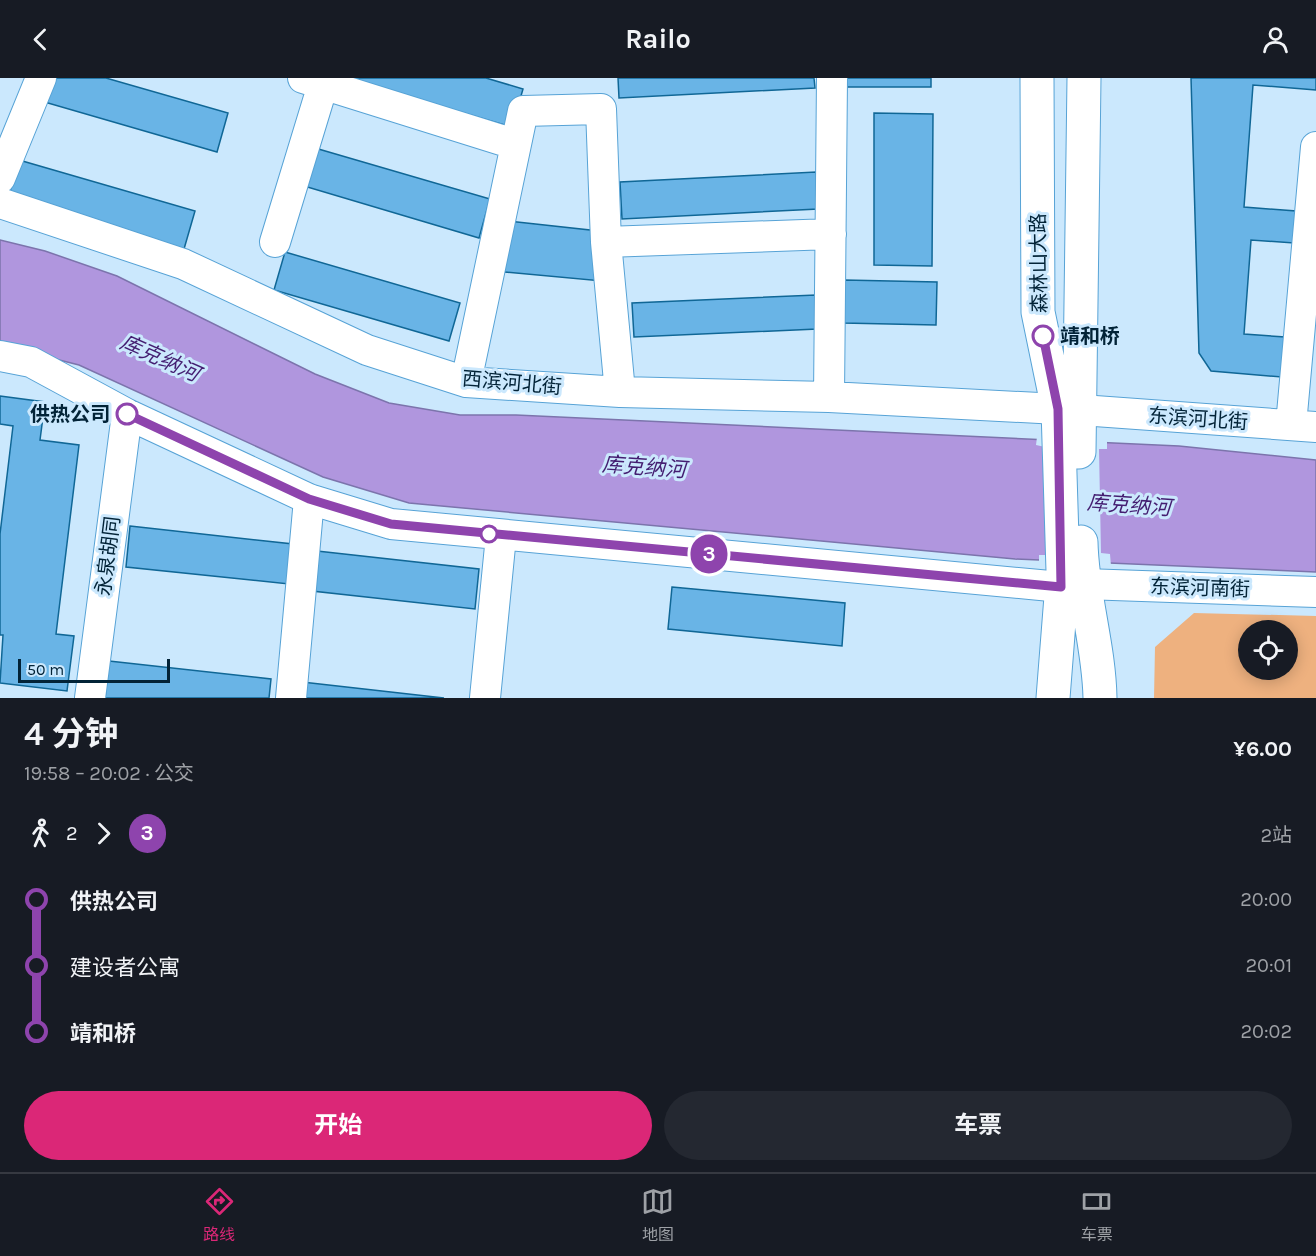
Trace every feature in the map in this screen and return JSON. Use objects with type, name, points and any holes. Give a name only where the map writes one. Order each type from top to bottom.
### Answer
[{"type":"main road","name":"森林山大路","points":[[1037,78],[1038,312],[1069,421]]},
{"type":"main road","name":"森林山大路","points":[[1053,698],[1073,578],[1069,421],[1084,78]]},
{"type":"main road","name":"森林山大路","points":[[1073,578],[1099,671],[1100,698]]},
{"type":"street","points":[[0,178],[41,78]]},
{"type":"street","points":[[829,397],[832,78]]},
{"type":"street","points":[[275,242],[317,80],[514,144]]},
{"type":"street","points":[[466,382],[514,144],[523,111],[601,110],[606,242],[620,392]]},
{"type":"street","points":[[1304,426],[1316,147]]},
{"type":"street","name":"西滨河北街","points":[[0,203],[183,264],[367,350],[466,382],[620,392],[829,397],[1069,421]]},
{"type":"street","points":[[606,242],[831,234]]},
{"type":"street","name":"东滨河南街","points":[[0,356],[31,362],[127,414],[309,499],[391,524],[501,536],[1073,578],[1316,592]]},
{"type":"street","name":"永泉胡同","points":[[90,698],[127,414]]},
{"type":"street","name":"东滨河北街","points":[[1069,421],[1304,426]]},
{"type":"street","points":[[291,698],[309,499]]},
{"type":"street","points":[[485,698],[501,536]]},
{"type":"shaded area","points":[[1194,613],[1316,616],[1316,698],[1154,698],[1155,647]]},
{"type":"water","name":"库克纳河","points":[[0,240],[45,251],[117,276],[315,374],[389,403],[460,415],[516,415],[1179,446],[1316,460],[1316,572],[1015,559],[409,503],[323,477],[79,365],[0,345]]},
{"type":"pier","points":[[1037,437],[1107,440],[1107,449],[1099,449],[1101,553],[1110,554],[1111,566],[1039,563],[1039,555],[1045,555],[1045,447],[1036,445]]},
{"type":"building","points":[[48,78],[106,78],[228,113],[217,152],[41,101]]},
{"type":"building","points":[[343,78],[486,78],[523,89],[512,127]]},
{"type":"building","points":[[618,78],[814,78],[815,88],[619,98]]},
{"type":"building","points":[[840,78],[931,78],[931,87],[840,87]]},
{"type":"building","points":[[1191,78],[1316,78],[1316,90],[1253,85],[1244,207],[1296,211],[1294,243],[1251,240],[1244,334],[1285,337],[1282,377],[1211,371],[1199,353]]},
{"type":"building","points":[[874,113],[933,114],[932,266],[874,265]]},
{"type":"building","points":[[315,148],[490,199],[479,238],[304,186]]},
{"type":"building","points":[[19,160],[195,211],[184,249],[8,198]]},
{"type":"building","points":[[816,172],[818,209],[622,219],[620,182]]},
{"type":"building","points":[[508,221],[599,231],[602,281],[494,271]]},
{"type":"building","points":[[285,252],[460,303],[449,341],[274,290]]},
{"type":"building","points":[[844,280],[937,282],[936,325],[843,323]]},
{"type":"building","points":[[816,295],[817,329],[634,337],[632,303]]},
{"type":"building","points":[[0,396],[45,402],[40,440],[79,445],[56,634],[74,636],[67,691],[0,683],[3,635],[0,635],[0,534],[13,426],[0,424]]},
{"type":"building","points":[[130,526],[293,544],[289,584],[126,567]]},
{"type":"building","points":[[317,551],[479,569],[475,609],[312,591]]},
{"type":"building","points":[[672,587],[845,603],[842,646],[668,629]]},
{"type":"building","points":[[109,661],[271,679],[269,698],[105,698]]},
{"type":"building","points":[[302,682],[444,698],[300,698]]},
{"type":"bus line","name":"3","points":[[127,414],[309,499],[391,524],[1061,587],[1063,571],[1058,409],[1043,336]]},
{"type":"place","name":"靖和桥","points":[[1043,336]]},
{"type":"place","name":"供热公司","points":[[127,414]]}]
